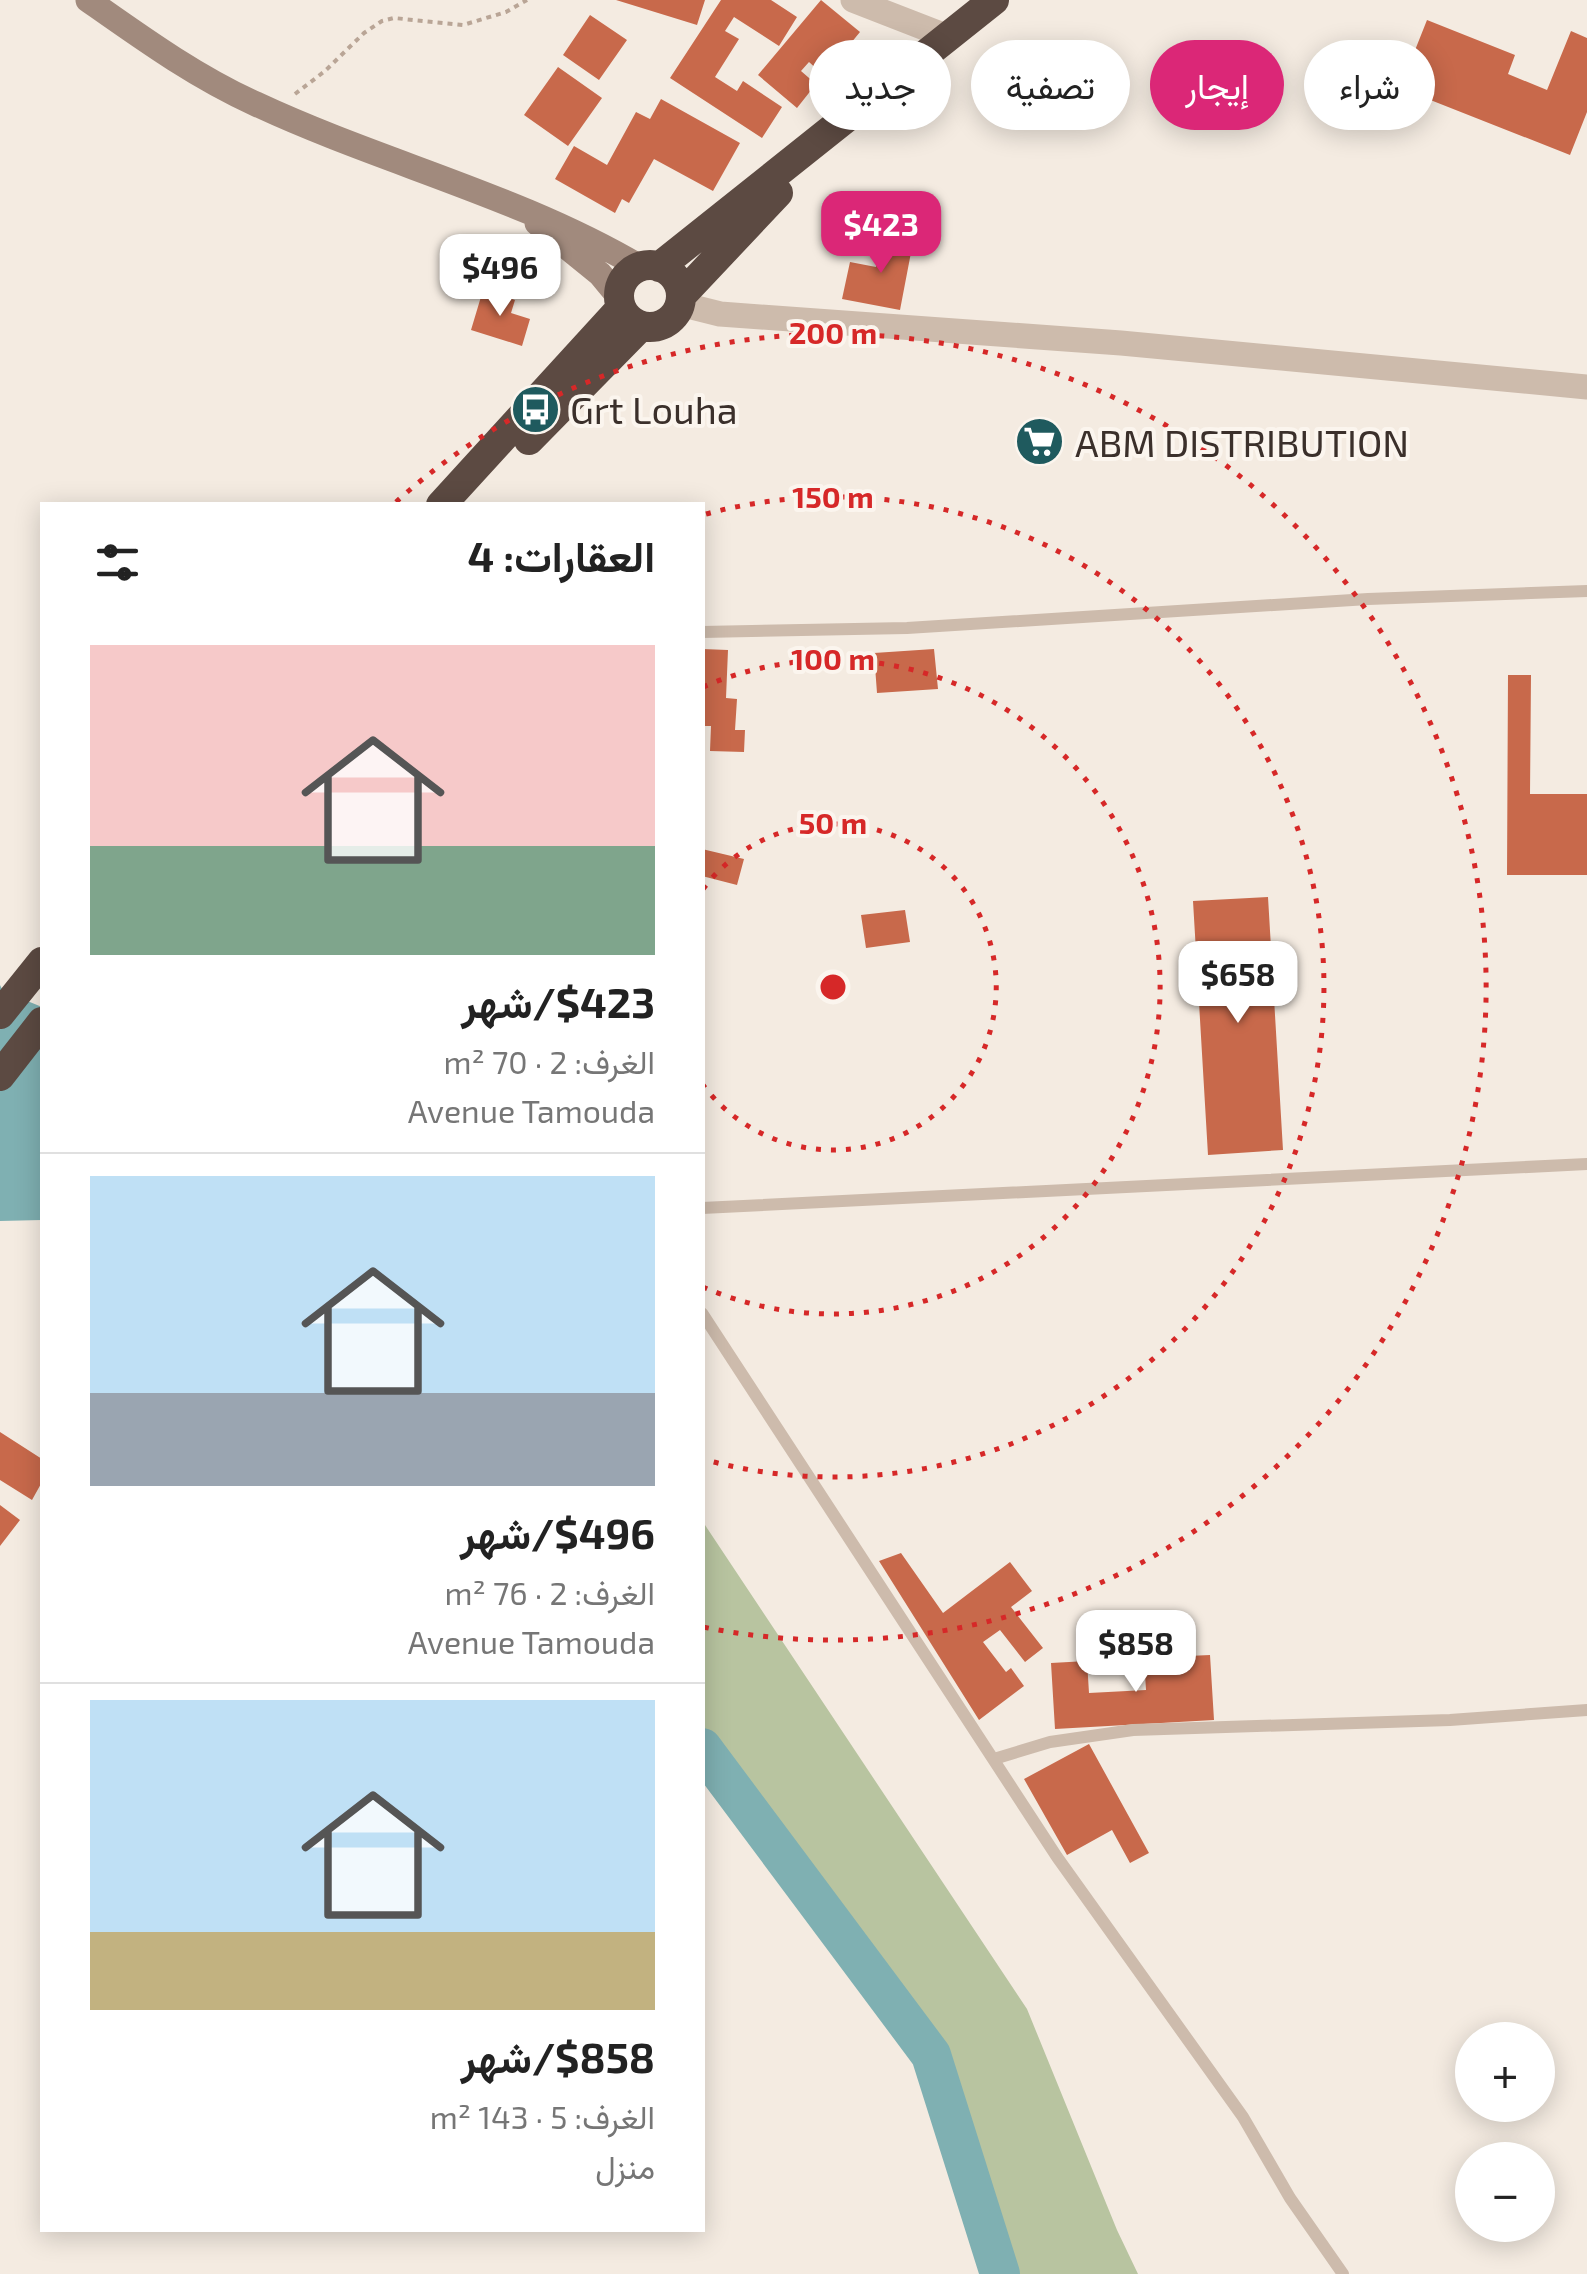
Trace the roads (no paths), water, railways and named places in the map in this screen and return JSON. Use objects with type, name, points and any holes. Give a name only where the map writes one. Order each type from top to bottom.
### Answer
[{"type":"highway","points":[[943,40],[994,0]]},
{"type":"highway","points":[[471,502],[627,310],[625,278],[649,267],[833,130]]},
{"type":"highway","points":[[627,310],[652,327],[683,307],[837,130]]},
{"type":"highway","points":[[649,267],[674,278],[683,307]]},
{"type":"highway","points":[[444,502],[627,310]]},
{"type":"highway","points":[[0,1014],[40,964]]},
{"type":"highway","points":[[0,1076],[40,1025]]},
{"type":"street","points":[[88,0],[226,90],[382,157],[514,204],[649,267]]},
{"type":"street","points":[[854,0],[948,36]]},
{"type":"street","points":[[514,204],[600,274],[627,310]]},
{"type":"street","points":[[683,307],[1121,343],[1587,388]]},
{"type":"lane","points":[[705,632],[907,628],[1330,601],[1587,592]]},
{"type":"lane","points":[[705,1208],[1587,1164]]},
{"type":"lane","points":[[705,1318],[1097,1916],[1243,2117],[1290,2198],[1344,2274]]},
{"type":"lane","points":[[994,1758],[1050,1742],[1133,1730],[1450,1720],[1587,1710]]},
{"type":"water","points":[[0,985],[3,991],[40,1006],[40,1220],[0,1221]]},
{"type":"waterway","points":[[705,1752],[931,2055],[1000,2274]]},
{"type":"place","name":"Grt Louha","points":[[535,409]]},
{"type":"place","name":"ABM DISTRIBUTION","points":[[1040,442]]}]
